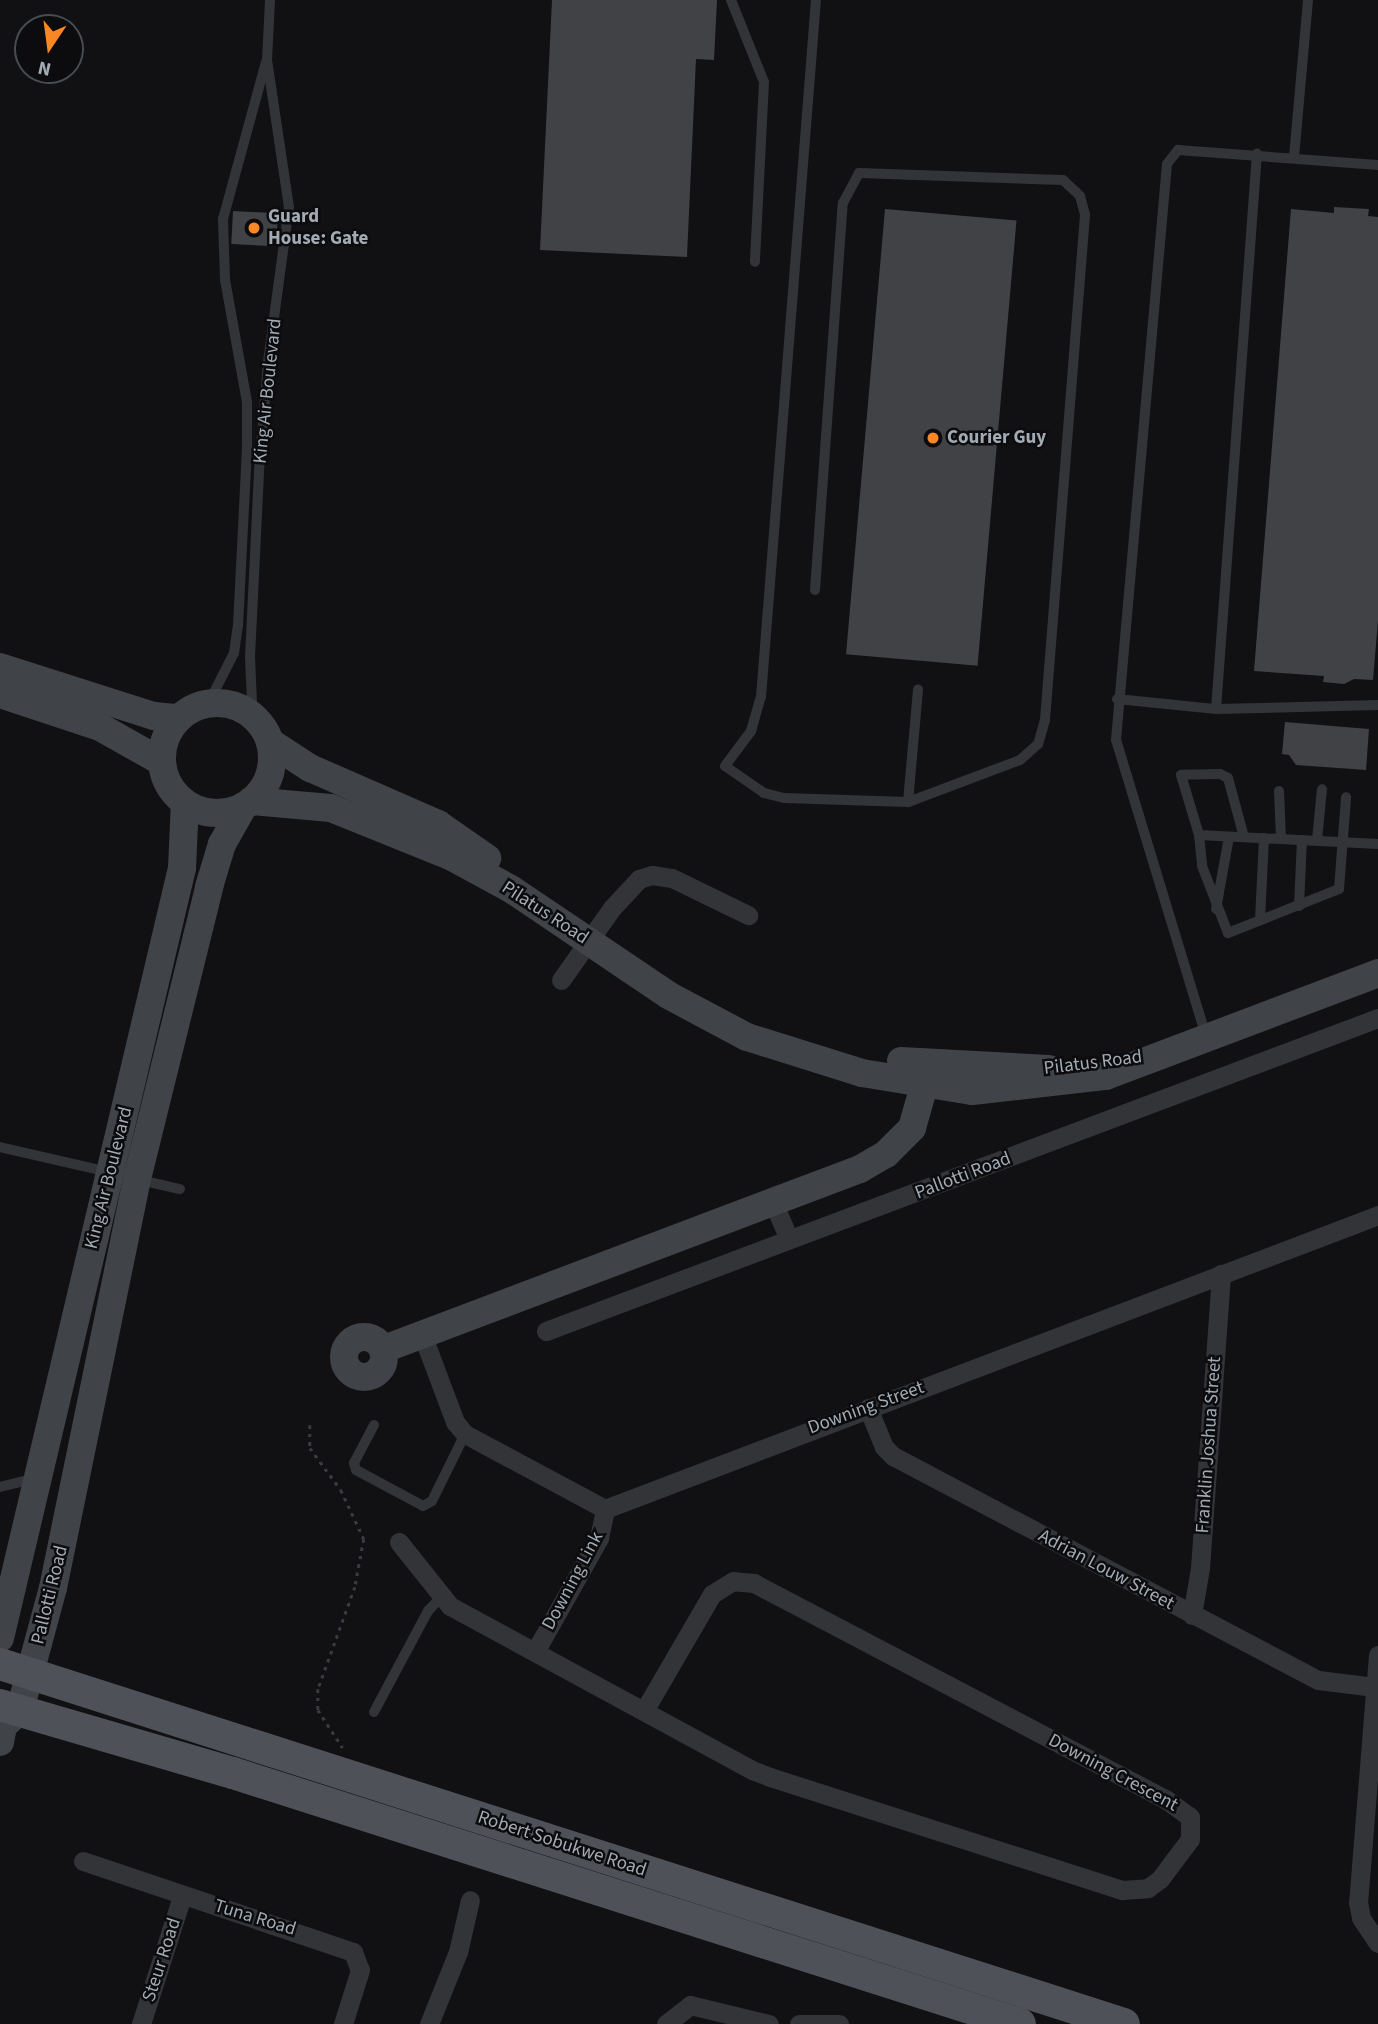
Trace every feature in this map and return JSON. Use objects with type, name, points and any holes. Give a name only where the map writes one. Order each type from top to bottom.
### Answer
[{"type":"main road","name":"Robert Sobukwe Road","points":[[15,1669],[1124,2024]]},
{"type":"main road","name":"Robert Sobukwe Road","points":[[5,1721],[309,1797],[1020,2024]]},
{"type":"street","points":[[0,667],[154,716],[178,718],[208,704],[244,710],[265,733],[271,769],[247,804],[207,812],[186,803],[169,785],[162,762],[163,746],[178,718]]},
{"type":"street","points":[[0,694],[100,727],[162,762]]},
{"type":"street","name":"Pilatus Road","points":[[265,733],[310,768],[438,824],[593,935]]},
{"type":"street","name":"King Air Boulevard","points":[[70,1515],[124,1176],[182,868],[186,803]]},
{"type":"street","name":"Pilatus Road","points":[[247,804],[331,808],[410,837],[624,951],[718,1008],[847,1054],[927,1074],[1035,1070],[1152,1055],[1206,1037]]},
{"type":"street","name":"King Air Boulevard","points":[[20,1552],[37,1478],[213,871],[247,804]]},
{"type":"street","points":[[561,980],[631,885],[652,875],[672,878],[748,915]]},
{"type":"street","points":[[1206,1037],[1378,973]]},
{"type":"street","name":"Pallotti Road","points":[[546,1331],[1378,1018]]},
{"type":"street","points":[[384,1349],[860,1169],[886,1154],[912,1128],[927,1074]]},
{"type":"street","points":[[773,1202],[789,1239]]},
{"type":"street","name":"Downing Street","points":[[605,1509],[1378,1214]]},
{"type":"street","name":"Franklin Joshua Street","points":[[1192,1615],[1200,1567],[1221,1274]]},
{"type":"street","points":[[422,1334],[456,1422],[465,1434],[605,1509]]},
{"type":"street","name":"Adrian Louw Street","points":[[868,1408],[884,1447],[893,1457],[1318,1680],[1375,1688]]},
{"type":"street","name":"Downing Link","points":[[536,1650],[599,1538],[605,1509]]},
{"type":"street","name":"Pallotti Road","points":[[5,1721],[15,1669],[70,1515]]},
{"type":"street","points":[[399,1542],[440,1598]]},
{"type":"street","name":"Pallotti Road","points":[[0,1638],[20,1552]]},
{"type":"street","name":"Downing Crescent","points":[[440,1598],[644,1711],[770,1777],[1122,1890],[1148,1888],[1160,1879],[1190,1839],[1190,1817],[1167,1800],[754,1583],[733,1581],[712,1594],[644,1711]]},
{"type":"street","points":[[1378,1655],[1358,1902],[1361,1918],[1378,1943]]},
{"type":"street","name":"Tuna Road","points":[[83,1861],[353,1952],[359,1970],[343,2024]]},
{"type":"street","name":"Steur Road","points":[[141,2024],[182,1896]]},
{"type":"street","points":[[429,2024],[458,1952],[470,1900]]},
{"type":"street","points":[[666,2024],[690,2005],[757,2023]]},
{"type":"street","points":[[799,2024],[839,2024]]},
{"type":"lane","name":"King Air Boulevard","points":[[265,733],[252,703],[250,657],[259,471],[268,362],[289,207],[267,60],[270,0]]},
{"type":"lane","points":[[731,0],[764,82],[755,262]]},
{"type":"lane","points":[[815,590],[844,203],[859,173],[1063,180],[1080,195],[1085,215],[1044,731],[1038,744],[1020,760],[908,802],[784,798],[756,789],[725,766],[751,731],[761,696],[816,0]]},
{"type":"lane","points":[[1294,157],[1308,0]]},
{"type":"lane","name":"King Air Boulevard","points":[[208,704],[234,653],[238,626],[247,447],[247,402],[225,280],[222,219],[267,60]]},
{"type":"lane","points":[[1206,1037],[1179,938],[1120,762],[1117,699],[1167,164],[1178,150],[1378,165]]},
{"type":"lane","points":[[1216,709],[1257,154]]},
{"type":"lane","points":[[908,802],[918,689]]},
{"type":"lane","points":[[1117,699],[1216,709],[1378,705]]},
{"type":"lane","points":[[1244,837],[1228,778],[1220,774],[1185,773],[1180,779],[1199,835],[1202,866],[1216,909],[1228,933],[1339,889],[1346,797]]},
{"type":"lane","points":[[1317,840],[1322,789]]},
{"type":"lane","points":[[1279,791],[1281,838]]},
{"type":"lane","points":[[1199,835],[1378,844]]},
{"type":"lane","points":[[1216,909],[1229,837]]},
{"type":"lane","points":[[1260,920],[1264,838]]},
{"type":"lane","points":[[1299,906],[1302,839]]},
{"type":"lane","points":[[0,1147],[180,1189]]},
{"type":"lane","points":[[374,1425],[354,1463],[356,1470],[423,1506],[432,1501],[465,1434]]},
{"type":"lane","points":[[0,1487],[37,1478]]},
{"type":"lane","points":[[374,1712],[428,1611],[440,1598]]},
{"type":"path","points":[[310,1425],[310,1448],[341,1490],[364,1539],[355,1587],[318,1689],[318,1710],[345,1750]]},
{"type":"building","points":[[552,0],[717,0],[714,60],[696,59],[687,257],[540,250]]},
{"type":"building","points":[[1334,207],[1369,209],[1368,216],[1378,217],[1378,620],[1373,680],[1354,679],[1344,684],[1323,682],[1324,676],[1254,671],[1291,209],[1334,213]]},
{"type":"building","name":"Courier Guy","points":[[885,209],[1016,221],[978,666],[846,654]]},
{"type":"building","name":"Guard House: Gate","points":[[233,211],[278,213],[276,246],[231,244]]},
{"type":"building","points":[[1285,722],[1369,729],[1366,770],[1296,765],[1289,755],[1282,754]]},
{"type":"place","name":"Guard House: Gate","points":[[254,228]]},
{"type":"place","name":"Courier Guy","points":[[933,438]]}]
